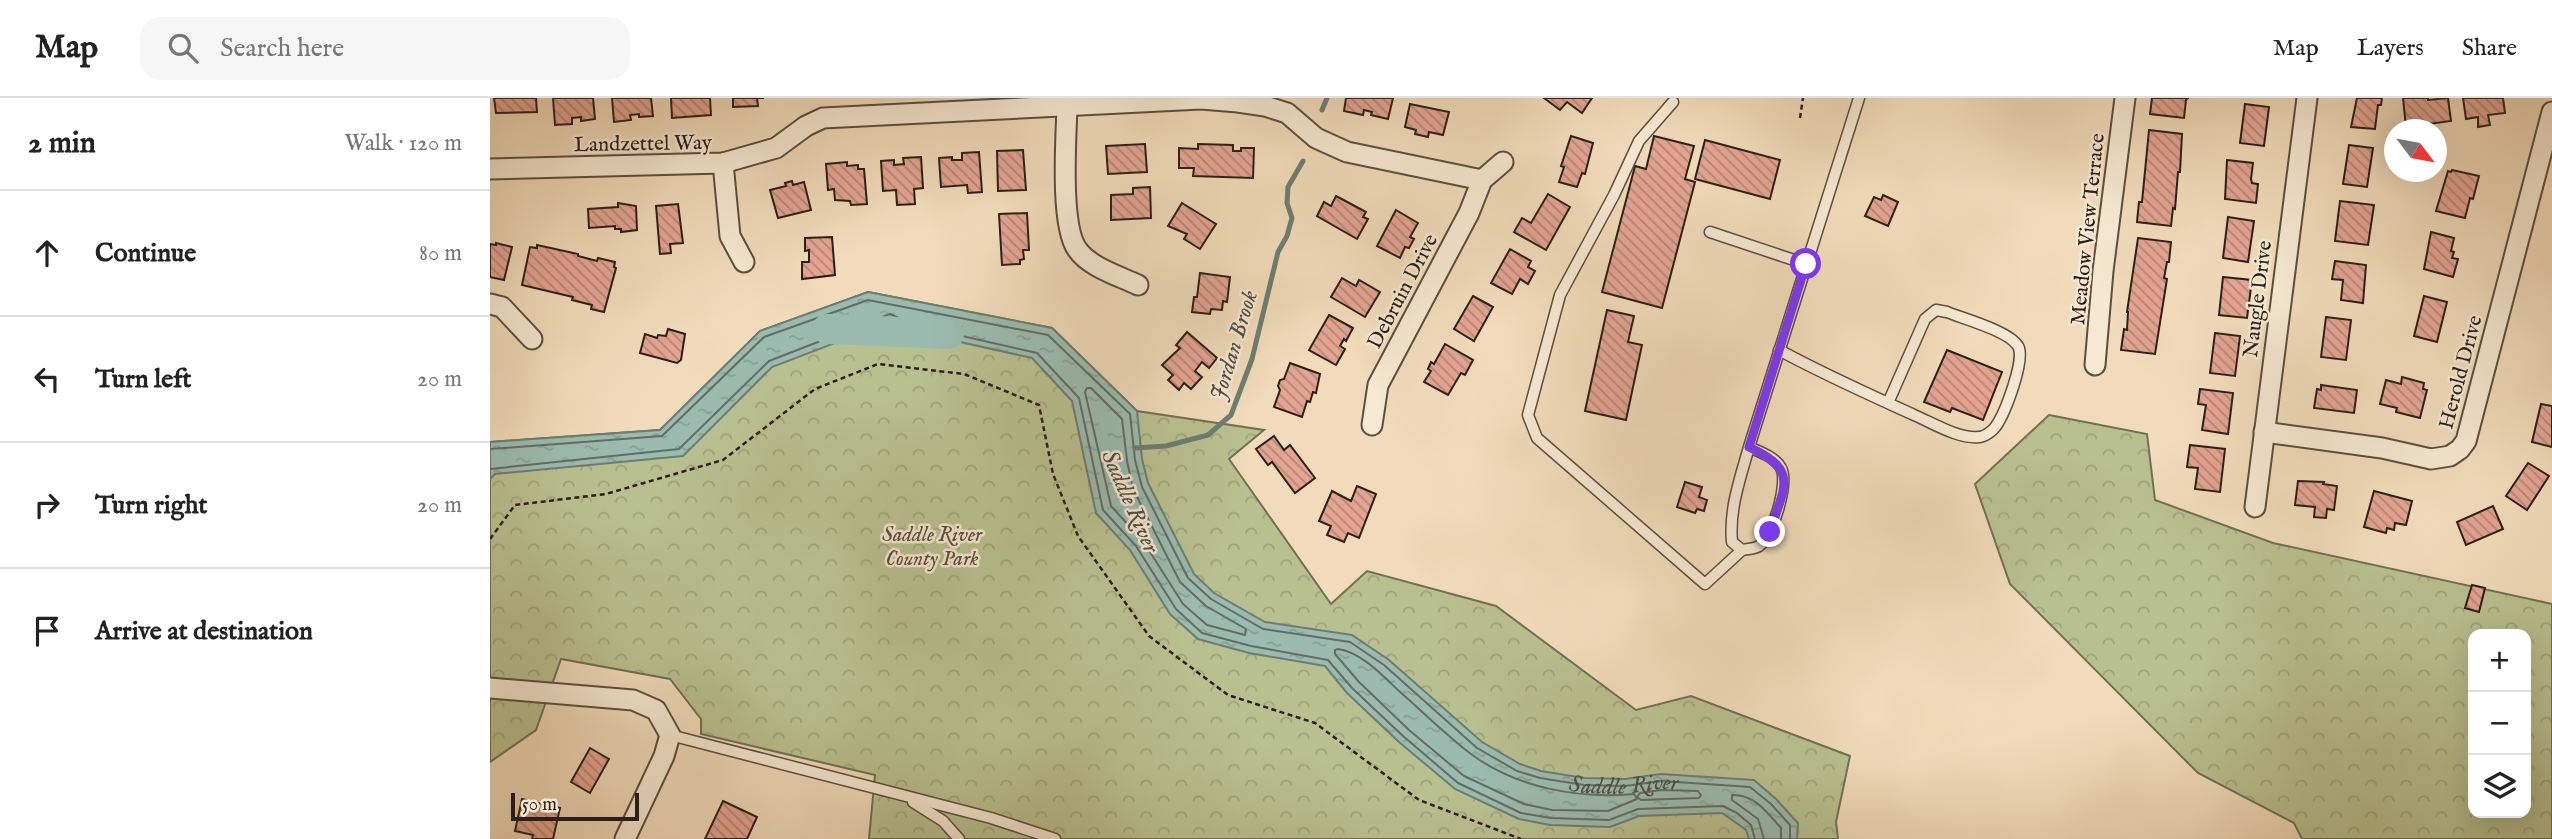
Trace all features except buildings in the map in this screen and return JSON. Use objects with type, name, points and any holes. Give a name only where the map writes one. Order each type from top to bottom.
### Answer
[{"type":"street","name":"Meadow View Terrace","points":[[2095,365],[2104,258],[2125,98]]},
{"type":"street","name":"Naugle Drive","points":[[2255,507],[2307,98]]},
{"type":"street","name":"Landzettel Way","points":[[490,169],[723,163],[776,148],[806,126],[823,108],[1067,107],[1201,99],[1265,106],[1287,113],[1316,138],[1347,152],[1482,180]]},
{"type":"street","points":[[1067,107],[1066,208],[1076,248],[1090,261],[1138,285]]},
{"type":"street","name":"Herold Drive","points":[[2264,432],[2382,448],[2431,459],[2450,456],[2460,449],[2466,440],[2552,112]]},
{"type":"street","points":[[1482,180],[1503,162]]},
{"type":"street","points":[[723,163],[730,236],[744,262]]},
{"type":"street","name":"Debruin Drive","points":[[1372,425],[1378,385],[1469,213],[1482,180]]},
{"type":"street","points":[[490,304],[502,307],[532,339]]},
{"type":"street","points":[[490,688],[633,700],[656,710],[670,735],[664,756],[625,839]]},
{"type":"lane","points":[[1742,550],[1732,542],[1730,524],[1734,501],[1806,264],[1843,128],[1859,98]]},
{"type":"lane","points":[[1673,102],[1639,141],[1614,195],[1560,295],[1528,415],[1537,438],[1705,584],[1742,550],[1758,547],[1770,532],[1782,493],[1784,476],[1780,466],[1749,447]]},
{"type":"lane","points":[[1710,232],[1806,264]]},
{"type":"lane","points":[[1779,350],[1888,403],[1963,436],[1981,437],[1995,428],[2018,372],[2022,358],[2019,347],[2010,338],[1936,310],[1925,319],[1888,403]]},
{"type":"lane","points":[[670,735],[991,818],[1055,839]]},
{"type":"lane","points":[[906,797],[943,821],[959,839]]},
{"type":"path","points":[[1800,118],[1803,98]]},
{"type":"path","points":[[490,539],[515,505],[606,494],[723,460],[815,389],[878,365],[964,374],[1039,405],[1053,474],[1078,536],[1149,636],[1228,695],[1315,723],[1419,800],[1521,839]]},
{"type":"green space","name":"Saddle River County Park","points":[[868,292],[1052,328],[1137,411],[1264,430],[1229,459],[1331,604],[1367,571],[1496,606],[1636,710],[1691,696],[1850,756],[1836,822],[1838,839],[869,839],[875,775],[701,734],[701,719],[670,679],[561,659],[536,730],[490,762],[490,442],[660,430],[760,331]]},
{"type":"green space","points":[[2049,415],[2147,434],[2155,500],[2273,543],[2552,604],[2552,839],[2302,839],[2294,823],[2198,773],[2010,584],[1975,484]]},
{"type":"water","points":[[868,292],[1052,328],[1137,411],[1142,459],[1148,483],[1194,574],[1214,593],[1265,622],[1352,635],[1389,660],[1482,742],[1520,764],[1541,771],[1584,778],[1625,779],[1661,774],[1754,780],[1798,823],[1797,839],[1749,839],[1746,830],[1722,813],[1639,816],[1610,827],[1550,825],[1519,819],[1455,789],[1347,693],[1325,666],[1249,653],[1198,639],[1170,614],[1130,550],[1096,513],[1072,401],[1032,358],[911,331],[892,321],[772,367],[683,456],[495,474],[490,479],[490,442],[660,430],[760,331]]},
{"type":"waterway","name":"Jordan Brook","points":[[1322,110],[1327,98]]},
{"type":"waterway","name":"Jordan Brook","points":[[1135,448],[1166,446],[1208,435],[1231,415],[1252,359],[1278,252],[1287,236],[1292,218],[1287,203],[1288,187],[1303,161]]},
{"type":"waterway","name":"Saddle River","points":[[827,329],[949,334]]},
{"type":"route","points":[[1770,532],[1782,493],[1784,476],[1780,466],[1749,447],[1806,264]]}]
